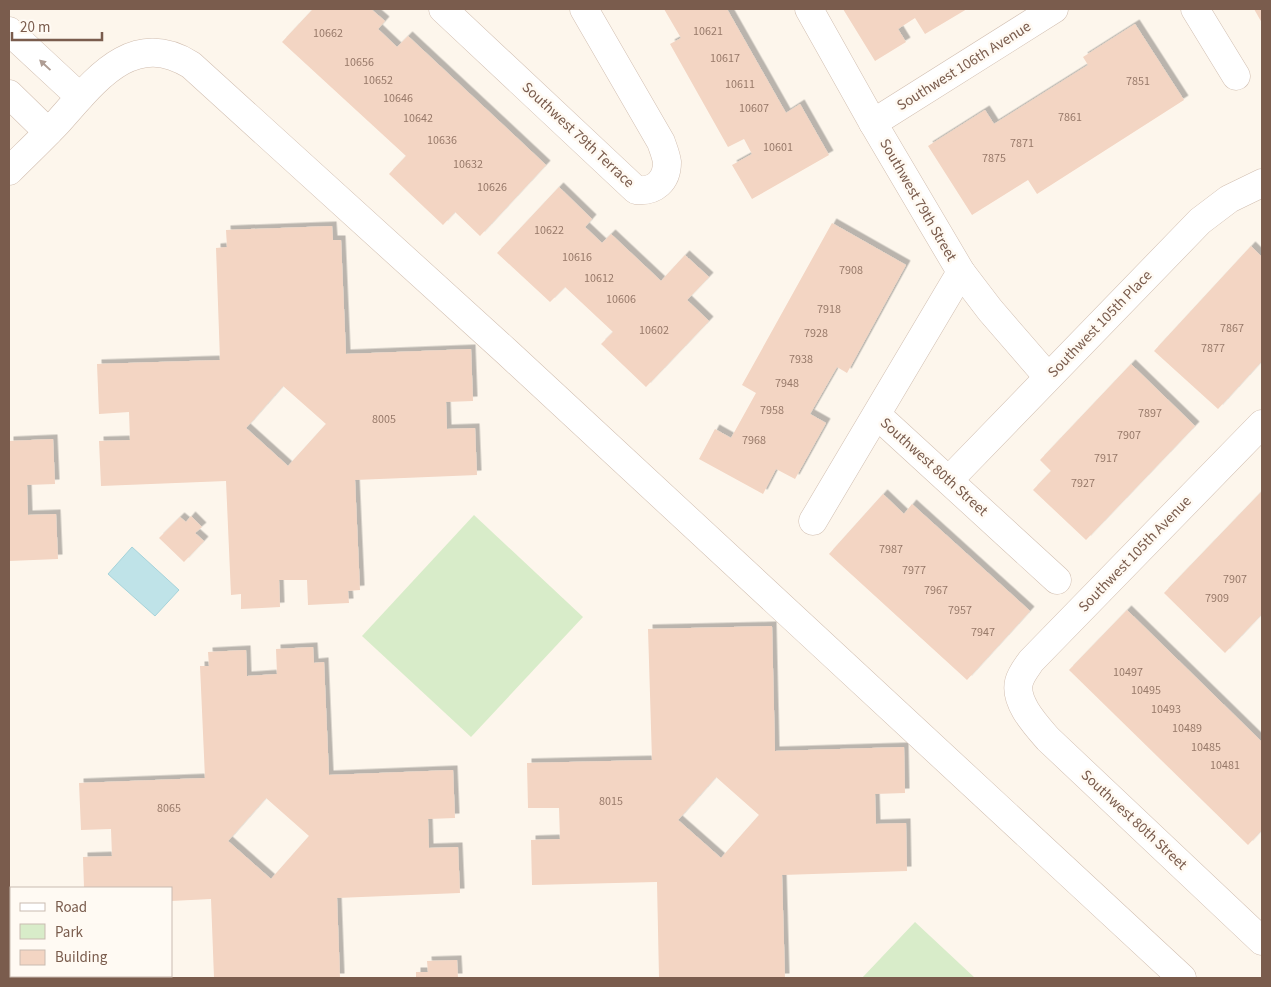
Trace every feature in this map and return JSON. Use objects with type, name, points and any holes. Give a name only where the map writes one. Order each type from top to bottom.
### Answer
[{"type":"street","name":"Southwest 79th Terrace","points":[[443,9],[636,190],[647,192],[657,186],[665,174],[667,160],[661,142],[584,9]]},
{"type":"street","name":"Southwest 79th Street","points":[[809,9],[873,123],[961,272],[990,310],[1048,378]]},
{"type":"street","name":"Southwest 106th Avenue","points":[[873,123],[1054,9]]},
{"type":"street","points":[[1195,9],[1236,76]]},
{"type":"street","points":[[9,31],[80,97]]},
{"type":"street","points":[[9,171],[101,76],[121,60],[151,52],[180,58],[191,65],[515,359],[1182,978]]},
{"type":"street","points":[[9,94],[48,132]]},
{"type":"street","name":"Southwest 105th Place","points":[[949,480],[1200,221],[1229,199],[1262,183]]},
{"type":"street","points":[[812,521],[961,272]]},
{"type":"street","name":"Southwest 80th Street","points":[[877,415],[1057,580]]},
{"type":"street","name":"Southwest 105th Avenue","points":[[1018,690],[1019,681],[1031,661],[1262,424]]},
{"type":"street","name":"Southwest 80th Street","points":[[1018,690],[1030,716],[1048,739],[1262,940]]},
{"type":"green space","points":[[474,515],[583,617],[471,737],[362,636]]},
{"type":"green space","points":[[915,922],[975,978],[862,978]]},
{"type":"water","points":[[132,547],[179,590],[155,616],[108,574]]},
{"type":"building","points":[[313,9],[371,9],[385,21],[378,29],[397,47],[408,36],[546,165],[480,236],[455,212],[443,225],[389,174],[406,156],[282,42]]},
{"type":"building","points":[[664,9],[727,9],[786,113],[800,104],[829,155],[752,199],[732,165],[752,154],[744,139],[728,147],[670,44],[681,38]]},
{"type":"building","points":[[843,9],[967,9],[925,34],[915,18],[898,29],[906,42],[875,61]]},
{"type":"building","points":[[1254,9],[1262,9],[1262,23]]},
{"type":"building","points":[[1135,24],[1184,100],[1037,194],[1028,180],[972,215],[928,146],[985,110],[994,124],[1088,65],[1083,57]]},
{"type":"building","points":[[559,187],[592,219],[585,227],[602,243],[611,234],[661,281],[685,255],[709,277],[687,300],[709,321],[646,387],[601,344],[613,332],[565,287],[550,302],[497,253]]},
{"type":"building","points":[[832,223],[906,265],[847,373],[837,367],[810,414],[826,423],[795,479],[776,469],[763,494],[699,459],[715,429],[731,438],[756,393],[742,385]]},
{"type":"building","points":[[332,226],[333,240],[341,240],[346,354],[471,349],[473,401],[446,402],[447,429],[475,428],[477,475],[355,480],[360,590],[348,591],[349,603],[308,605],[307,580],[279,580],[280,607],[241,609],[241,594],[231,595],[226,481],[101,486],[99,441],[130,440],[129,412],[99,414],[97,364],[220,360],[216,248],[227,247],[226,230]],"holes":[[[283,386],[326,424],[288,466],[246,428]]]},
{"type":"building","points":[[1251,246],[1262,257],[1262,361],[1218,409],[1154,351]]},
{"type":"building","points":[[1131,364],[1195,426],[1086,540],[1033,490],[1051,471],[1040,460]]},
{"type":"building","points":[[53,439],[55,484],[27,485],[28,515],[56,514],[58,559],[9,561],[9,441]]},
{"type":"building","points":[[1262,491],[1262,614],[1225,653],[1164,593]]},
{"type":"building","points":[[883,494],[904,514],[912,504],[1030,611],[967,680],[829,554]]},
{"type":"building","points":[[191,516],[202,527],[195,533],[204,541],[184,562],[159,538],[180,517],[186,522]]},
{"type":"building","points":[[1127,610],[1262,742],[1262,830],[1248,845],[1069,670]]},
{"type":"building","points":[[772,626],[775,751],[904,747],[905,793],[875,794],[876,824],[906,823],[907,871],[782,875],[785,978],[659,978],[657,882],[532,885],[531,840],[560,839],[559,808],[528,808],[527,763],[652,760],[648,629]],"holes":[[[716,777],[759,815],[721,858],[678,820]]]},
{"type":"building","points":[[313,647],[314,663],[324,662],[329,775],[453,770],[455,818],[428,819],[429,848],[458,847],[460,893],[337,898],[340,978],[214,978],[211,899],[172,901],[172,887],[84,887],[83,857],[112,856],[111,829],[81,830],[79,783],[205,778],[200,666],[209,666],[208,652],[246,650],[247,676],[277,674],[276,649]],"holes":[[[266,798],[309,836],[271,879],[228,841]]]},
{"type":"building","points":[[457,960],[458,978],[416,978],[416,972],[428,972],[427,961]]}]
